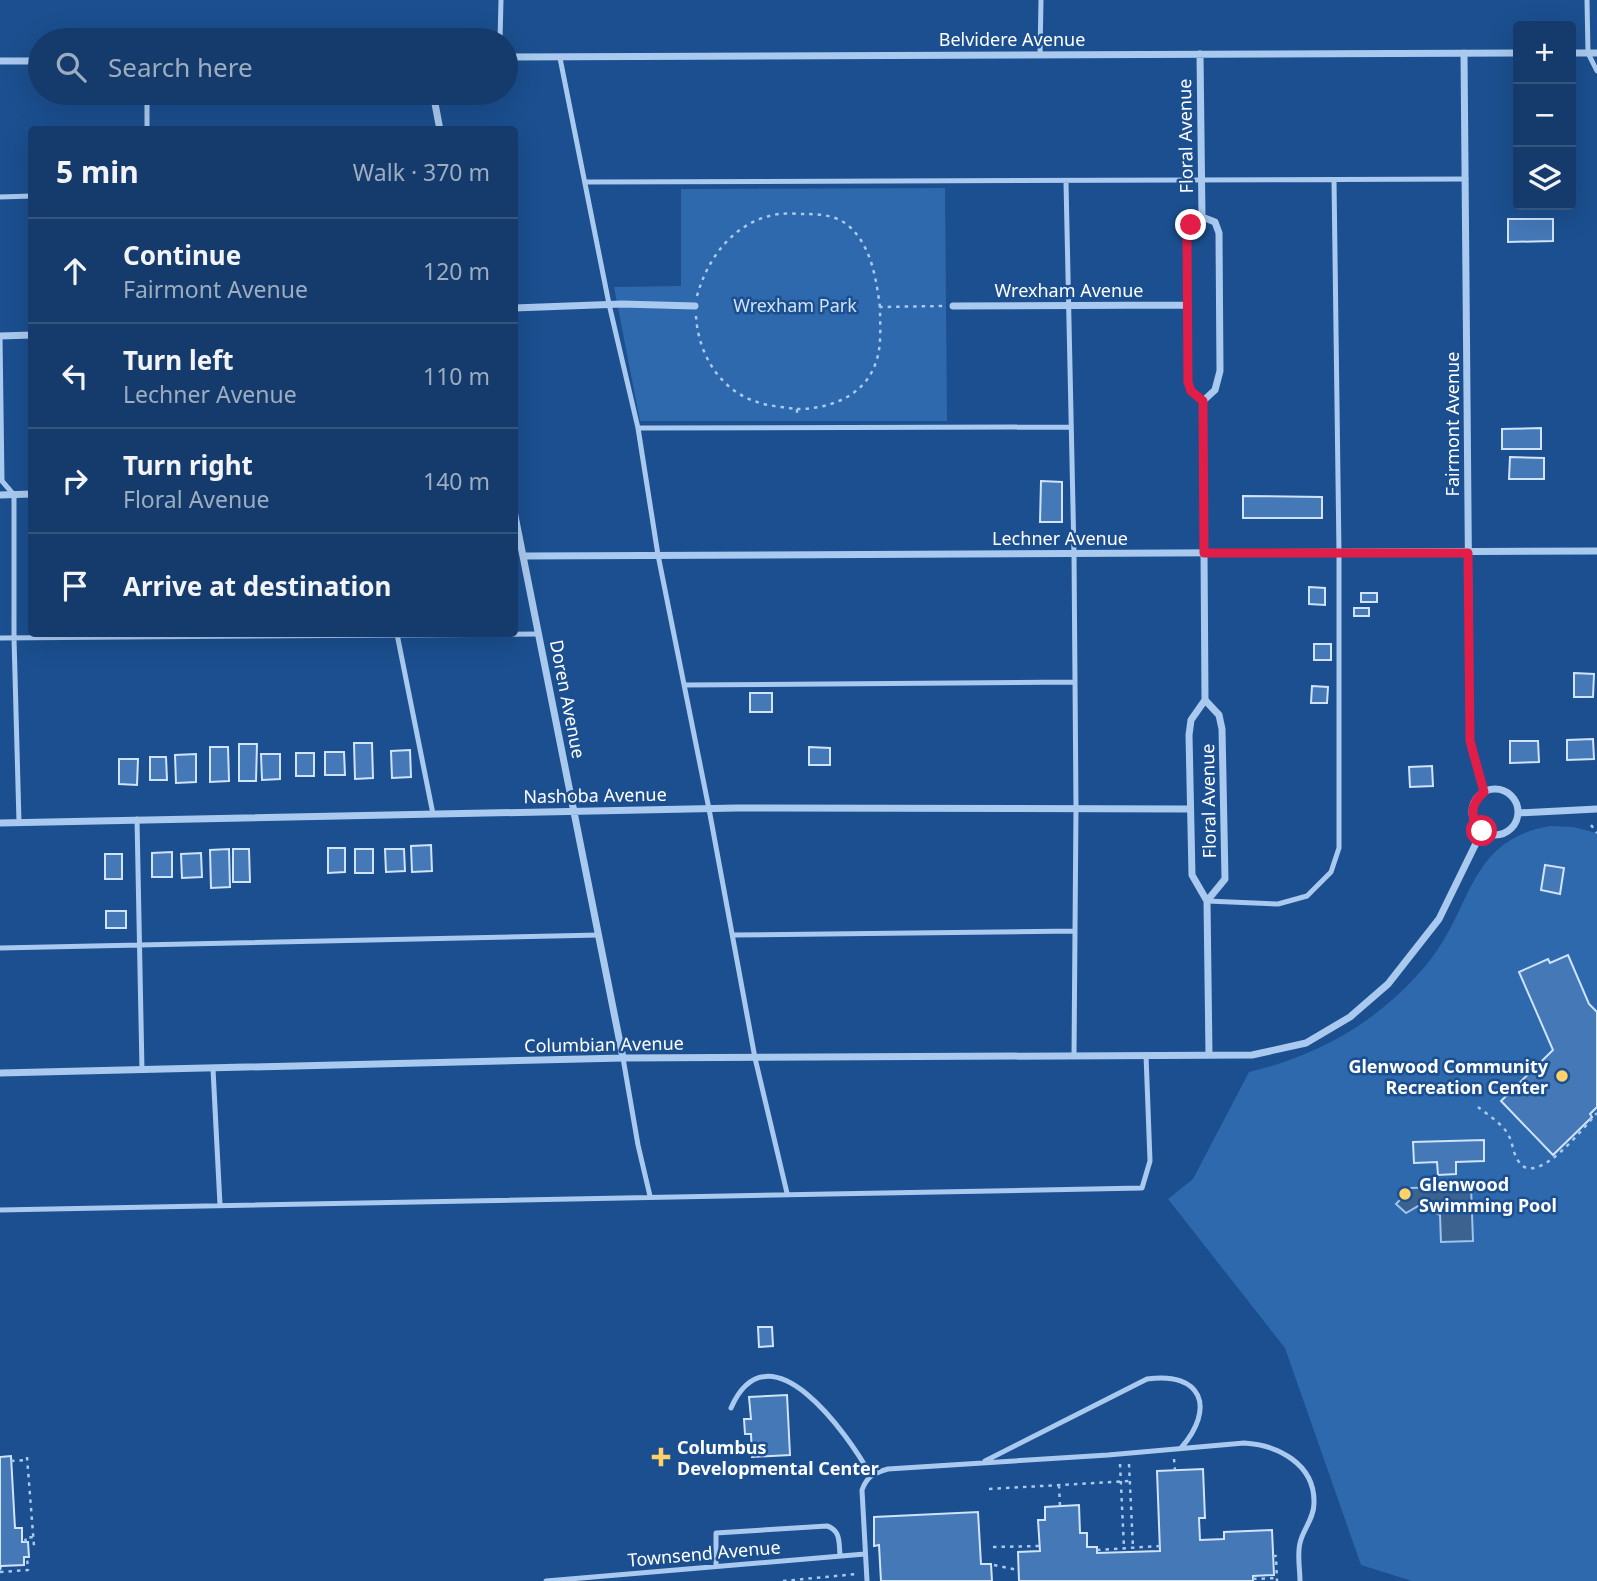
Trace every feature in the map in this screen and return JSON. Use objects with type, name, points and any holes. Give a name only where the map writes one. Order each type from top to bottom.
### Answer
[{"type":"street","name":"Fairmont Avenue","points":[[1464,53],[1470,741],[1484,792]]},
{"type":"street","name":"Belvidere Avenue","points":[[518,57],[1513,53]]},
{"type":"street","name":"Floral Avenue","points":[[1200,54],[1202,217]]},
{"type":"street","points":[[0,61],[28,61]]},
{"type":"street","points":[[435,105],[439,126]]},
{"type":"street","name":"Floral Avenue","points":[[1202,217],[1191,225],[1187,237],[1186,305],[1188,382],[1191,391],[1203,401],[1205,700],[1191,720],[1189,735],[1192,875],[1207,901],[1209,1055]]},
{"type":"street","name":"Floral Avenue","points":[[1202,217],[1215,222],[1220,247],[1220,371],[1216,390],[1203,401]]},
{"type":"street","points":[[518,308],[609,304],[695,306]]},
{"type":"street","name":"Wrexham Avenue","points":[[953,306],[1186,305]]},
{"type":"street","points":[[0,335],[28,335]]},
{"type":"street","points":[[0,495],[28,495]]},
{"type":"street","name":"Doren Avenue","points":[[518,530],[623,1058]]},
{"type":"street","name":"Lechner Avenue","points":[[524,556],[1597,551]]},
{"type":"street","name":"Floral Avenue","points":[[1205,700],[1219,715],[1222,729],[1225,879],[1207,901]]},
{"type":"street","points":[[1497,789],[1515,800],[1518,813],[1517,820],[1509,831],[1495,835],[1482,831],[1473,818],[1472,811],[1474,803],[1484,792],[1497,789]]},
{"type":"street","name":"Nashoba Avenue","points":[[0,823],[709,808],[1190,809]]},
{"type":"street","points":[[1518,813],[1597,809]]},
{"type":"street","points":[[1209,1055],[1252,1055],[1306,1043],[1350,1017],[1388,984],[1439,919],[1482,831]]},
{"type":"street","name":"Columbian Avenue","points":[[0,1073],[623,1058],[1209,1055]]},
{"type":"lane","points":[[500,0],[500,28]]},
{"type":"lane","points":[[1040,55],[1041,0]]},
{"type":"lane","points":[[1587,0],[1597,71]]},
{"type":"lane","points":[[559,58],[609,304],[638,428],[658,555],[709,808],[755,1058],[787,1193]]},
{"type":"lane","points":[[147,105],[147,126]]},
{"type":"lane","points":[[586,182],[1466,179]]},
{"type":"lane","points":[[1207,901],[1278,904],[1307,896],[1331,872],[1339,848],[1339,554],[1334,180]]},
{"type":"lane","points":[[1066,181],[1074,554],[1074,1056]]},
{"type":"lane","points":[[0,197],[28,196]]},
{"type":"lane","points":[[0,335],[2,481],[14,495],[14,638],[19,822]]},
{"type":"lane","points":[[638,428],[1071,427]]},
{"type":"lane","points":[[518,634],[539,634]]},
{"type":"lane","points":[[0,638],[110,637]]},
{"type":"lane","points":[[398,637],[433,814]]},
{"type":"lane","points":[[684,685],[1075,682]]},
{"type":"lane","points":[[137,819],[142,1070]]},
{"type":"lane","points":[[733,935],[1075,931]]},
{"type":"lane","points":[[0,948],[599,935]]},
{"type":"lane","points":[[0,1210],[1142,1188],[1150,1161],[1146,1055]]},
{"type":"lane","points":[[623,1058],[650,1196]]},
{"type":"lane","points":[[213,1069],[220,1205]]},
{"type":"lane","points":[[731,1408],[747,1382],[763,1375],[777,1376],[793,1383],[846,1437],[871,1475]]},
{"type":"lane","points":[[980,1463],[1147,1379],[1159,1377],[1181,1380],[1196,1392],[1201,1413],[1198,1425],[1181,1448]]},
{"type":"lane","points":[[867,1581],[862,1490],[871,1475],[888,1469],[1261,1444],[1280,1450],[1295,1460],[1305,1473],[1315,1502],[1299,1545],[1300,1581]]},
{"type":"lane","points":[[716,1566],[716,1533],[827,1526],[834,1528],[837,1533],[840,1556]]},
{"type":"lane","name":"Townsend Avenue","points":[[546,1581],[865,1554]]},
{"type":"path","points":[[779,214],[827,215],[850,226],[873,268],[880,307],[876,362],[870,375],[857,391],[840,402],[814,409],[797,409],[754,401],[730,388],[708,363],[699,341],[695,306],[705,273],[720,246],[751,223],[779,214]]},
{"type":"path","points":[[880,307],[953,306]]},
{"type":"path","points":[[797,409],[797,428]]},
{"type":"path","points":[[1591,825],[1597,833]]},
{"type":"path","points":[[1478,1107],[1509,1134],[1517,1160],[1530,1170],[1542,1167],[1553,1158],[1597,1113]]},
{"type":"path","points":[[1128,1453],[1133,1548]]},
{"type":"path","points":[[1119,1454],[1124,1548]]},
{"type":"path","points":[[11,1461],[27,1458],[34,1546]]},
{"type":"path","points":[[989,1489],[1130,1481]]},
{"type":"path","points":[[1059,1485],[1060,1506]]},
{"type":"path","points":[[1122,1499],[1131,1499]]},
{"type":"path","points":[[1123,1517],[1132,1516]]},
{"type":"path","points":[[26,1542],[25,1538],[33,1537]]},
{"type":"path","points":[[993,1547],[1040,1546]]},
{"type":"path","points":[[1097,1550],[1160,1546]]},
{"type":"path","points":[[1253,1579],[1277,1580],[1276,1556],[1273,1556]]},
{"type":"path","points":[[0,1572],[28,1570],[27,1557]]},
{"type":"path","points":[[994,1565],[1018,1570]]},
{"type":"path","points":[[783,1581],[866,1573]]},
{"type":"path","points":[[838,1576],[839,1581]]},
{"type":"green space","name":"Wrexham Park","points":[[945,188],[947,421],[640,421],[614,287],[681,286],[681,189]]},
{"type":"green space","points":[[1550,826],[1573,827],[1597,833],[1597,1581],[1412,1581],[1361,1565],[1285,1348],[1168,1199],[1193,1179],[1249,1072],[1276,1065],[1326,1044],[1350,1031],[1393,999],[1431,959],[1488,860],[1503,845],[1523,834]]},
{"type":"shaded area","points":[[1471,1186],[1473,1241],[1441,1242],[1440,1215],[1420,1205],[1406,1213],[1396,1204],[1411,1188]]},
{"type":"building","points":[[1508,219],[1553,219],[1553,241],[1508,242]]},
{"type":"building","points":[[1541,428],[1541,449],[1502,449],[1502,429]]},
{"type":"building","points":[[1510,457],[1544,458],[1544,479],[1509,479]]},
{"type":"building","points":[[1041,481],[1062,482],[1062,522],[1040,522]]},
{"type":"building","points":[[1243,496],[1322,497],[1322,518],[1243,518]]},
{"type":"building","points":[[1309,587],[1325,588],[1325,605],[1309,604]]},
{"type":"building","points":[[1361,593],[1377,593],[1377,602],[1361,602]]},
{"type":"building","points":[[1354,608],[1369,608],[1369,616],[1354,616]]},
{"type":"building","points":[[1314,644],[1331,644],[1331,660],[1314,660]]},
{"type":"building","points":[[1574,673],[1594,674],[1593,697],[1574,697]]},
{"type":"building","points":[[1312,686],[1328,687],[1327,703],[1311,703]]},
{"type":"building","points":[[750,693],[772,693],[772,712],[750,712]]},
{"type":"building","points":[[1593,739],[1594,759],[1567,760],[1567,740]]},
{"type":"building","points":[[1510,741],[1538,741],[1539,762],[1510,763]]},
{"type":"building","points":[[354,743],[372,743],[373,778],[355,779]]},
{"type":"building","points":[[239,744],[257,744],[256,781],[239,781]]},
{"type":"building","points":[[210,747],[228,747],[229,781],[210,782]]},
{"type":"building","points":[[809,747],[830,748],[830,765],[809,765]]},
{"type":"building","points":[[410,750],[411,777],[392,778],[391,751]]},
{"type":"building","points":[[325,752],[344,752],[345,775],[325,775]]},
{"type":"building","points":[[296,753],[314,753],[314,776],[296,776]]},
{"type":"building","points":[[196,754],[196,782],[176,783],[175,755]]},
{"type":"building","points":[[261,754],[280,754],[280,779],[262,780]]},
{"type":"building","points":[[150,757],[166,757],[167,780],[150,780]]},
{"type":"building","points":[[119,759],[138,759],[137,785],[119,784]]},
{"type":"building","points":[[1432,766],[1433,786],[1410,787],[1409,767]]},
{"type":"building","points":[[431,845],[432,871],[412,872],[411,846]]},
{"type":"building","points":[[328,848],[345,848],[345,872],[328,873]]},
{"type":"building","points":[[229,849],[230,887],[211,888],[210,850]]},
{"type":"building","points":[[233,849],[249,849],[250,882],[233,882]]},
{"type":"building","points":[[355,849],[373,849],[373,873],[355,873]]},
{"type":"building","points":[[385,849],[404,849],[405,871],[386,872]]},
{"type":"building","points":[[172,852],[172,877],[152,877],[152,853]]},
{"type":"building","points":[[201,853],[202,877],[182,878],[181,854]]},
{"type":"building","points":[[105,854],[122,854],[122,879],[105,879]]},
{"type":"building","points":[[1545,865],[1564,868],[1560,894],[1541,890]]},
{"type":"building","points":[[106,911],[126,911],[126,928],[106,928]]},
{"type":"building","name":"Glenwood Community Recreation Center","points":[[1568,955],[1589,1004],[1597,1012],[1597,1107],[1590,1114],[1592,1117],[1553,1155],[1501,1101],[1553,1050],[1519,972],[1548,959],[1550,963]]},
{"type":"building","points":[[1484,1140],[1484,1161],[1456,1162],[1456,1174],[1438,1175],[1437,1162],[1414,1163],[1413,1142]]},
{"type":"building","points":[[758,1327],[772,1327],[773,1346],[759,1347]]},
{"type":"building","points":[[787,1395],[790,1455],[752,1457],[751,1434],[745,1434],[744,1419],[751,1419],[749,1397]]},
{"type":"building","points":[[11,1456],[15,1528],[22,1528],[22,1542],[28,1542],[29,1557],[24,1557],[24,1565],[1,1566],[0,1570],[0,1457]]},
{"type":"building","points":[[1203,1469],[1205,1518],[1199,1518],[1200,1540],[1224,1539],[1224,1532],[1272,1530],[1274,1575],[1253,1576],[1253,1581],[1019,1581],[1018,1552],[1040,1551],[1038,1520],[1045,1520],[1045,1507],[1079,1505],[1080,1533],[1087,1533],[1087,1547],[1097,1547],[1097,1553],[1160,1551],[1157,1471]]},
{"type":"building","points":[[978,1512],[981,1564],[991,1564],[992,1581],[881,1581],[879,1545],[874,1546],[874,1517]]},
{"type":"place","name":"Glenwood Community Recreation Center","points":[[1562,1076]]},
{"type":"place","name":"Glenwood Swimming Pool","points":[[1405,1194]]},
{"type":"place","name":"Columbus Developmental Center","points":[[661,1457]]},
{"type":"route","points":[[1191,225],[1187,237],[1188,382],[1191,391],[1203,401],[1204,553],[1468,553],[1470,741],[1484,792],[1474,803],[1472,811],[1476,825],[1482,831]]}]
